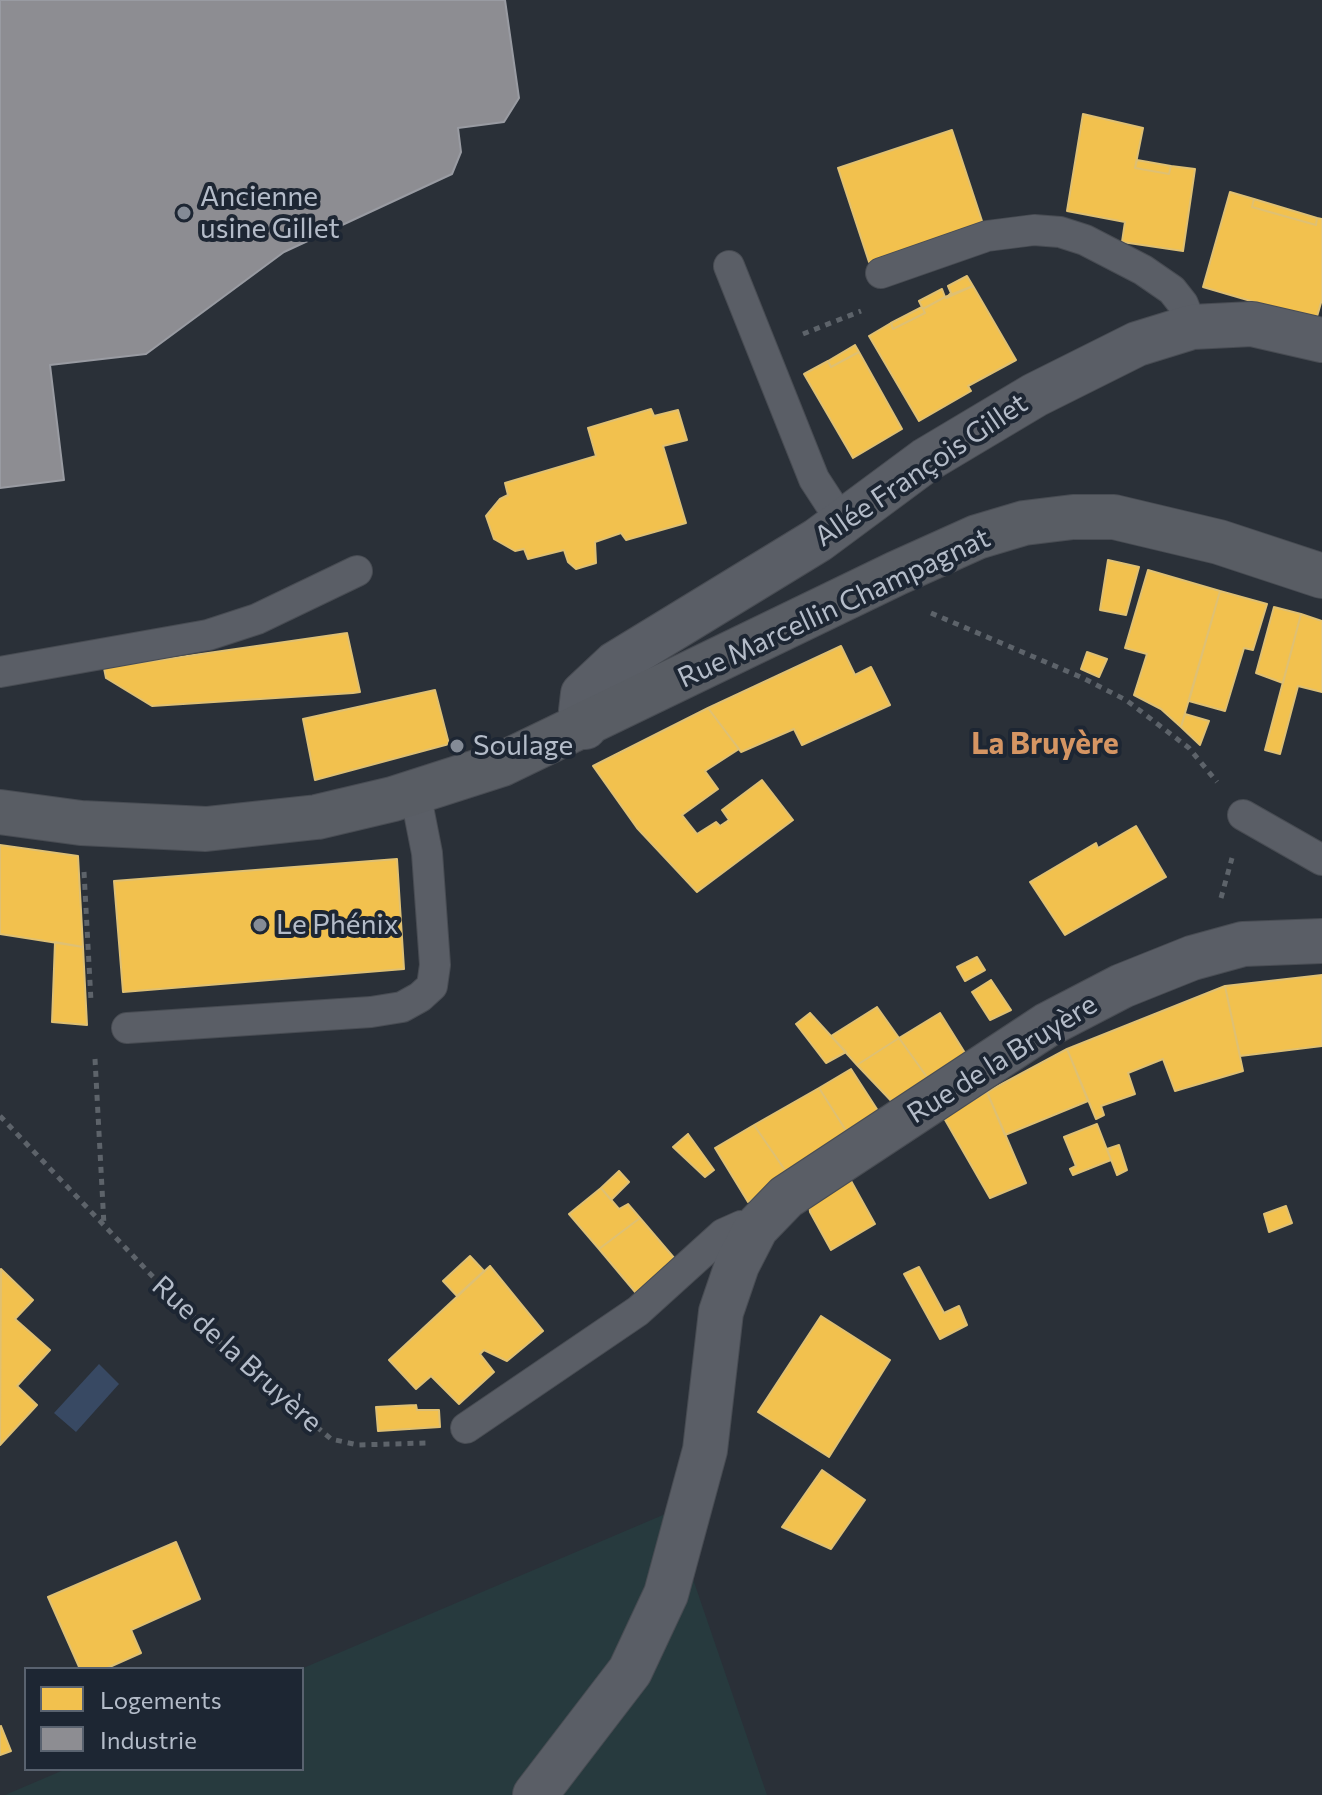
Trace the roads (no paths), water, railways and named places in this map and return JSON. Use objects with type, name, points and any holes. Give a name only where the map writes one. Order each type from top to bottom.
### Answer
[{"type":"main road","name":"Rue Marcellin Champagnat","points":[[0,812],[93,824],[206,829],[317,817],[415,792],[502,764],[585,727],[897,573],[977,537],[1024,523],[1073,517],[1114,517],[1165,527],[1322,576]]},
{"type":"street","name":"Allée François Gillet","points":[[585,727],[581,711],[583,694],[594,681],[842,522],[926,460],[1035,395],[1137,344],[1192,327],[1252,324],[1322,340]]},
{"type":"street","name":"Rue de la Bruyère","points":[[535,1795],[630,1671],[666,1594],[705,1450],[721,1312],[737,1265],[756,1228],[786,1197],[1047,1025],[1122,986],[1192,958],[1243,944],[1322,941]]},
{"type":"lane","points":[[881,273],[987,236],[1034,230],[1060,232],[1085,240],[1143,270],[1172,290],[1183,304],[1192,327]]},
{"type":"lane","points":[[729,266],[814,479],[842,522]]},
{"type":"lane","points":[[0,672],[208,635],[257,619],[357,571]]},
{"type":"lane","points":[[127,1028],[371,1012],[402,1007],[420,997],[432,986],[435,965],[427,853],[415,792]]},
{"type":"lane","points":[[1243,815],[1322,860]]},
{"type":"lane","points":[[466,1428],[638,1311],[723,1234],[741,1226],[756,1228]]},
{"type":"water","points":[[99,1364],[119,1384],[76,1432],[54,1413]]},
{"type":"place","name":"Ancienne usine Gillet","points":[[184,213]]},
{"type":"place","name":"Soulage","points":[[457,746]]},
{"type":"place","name":"Le Phénix","points":[[260,925]]},
{"type":"district","name":"La Bruyère","points":[[1045,744]]}]
